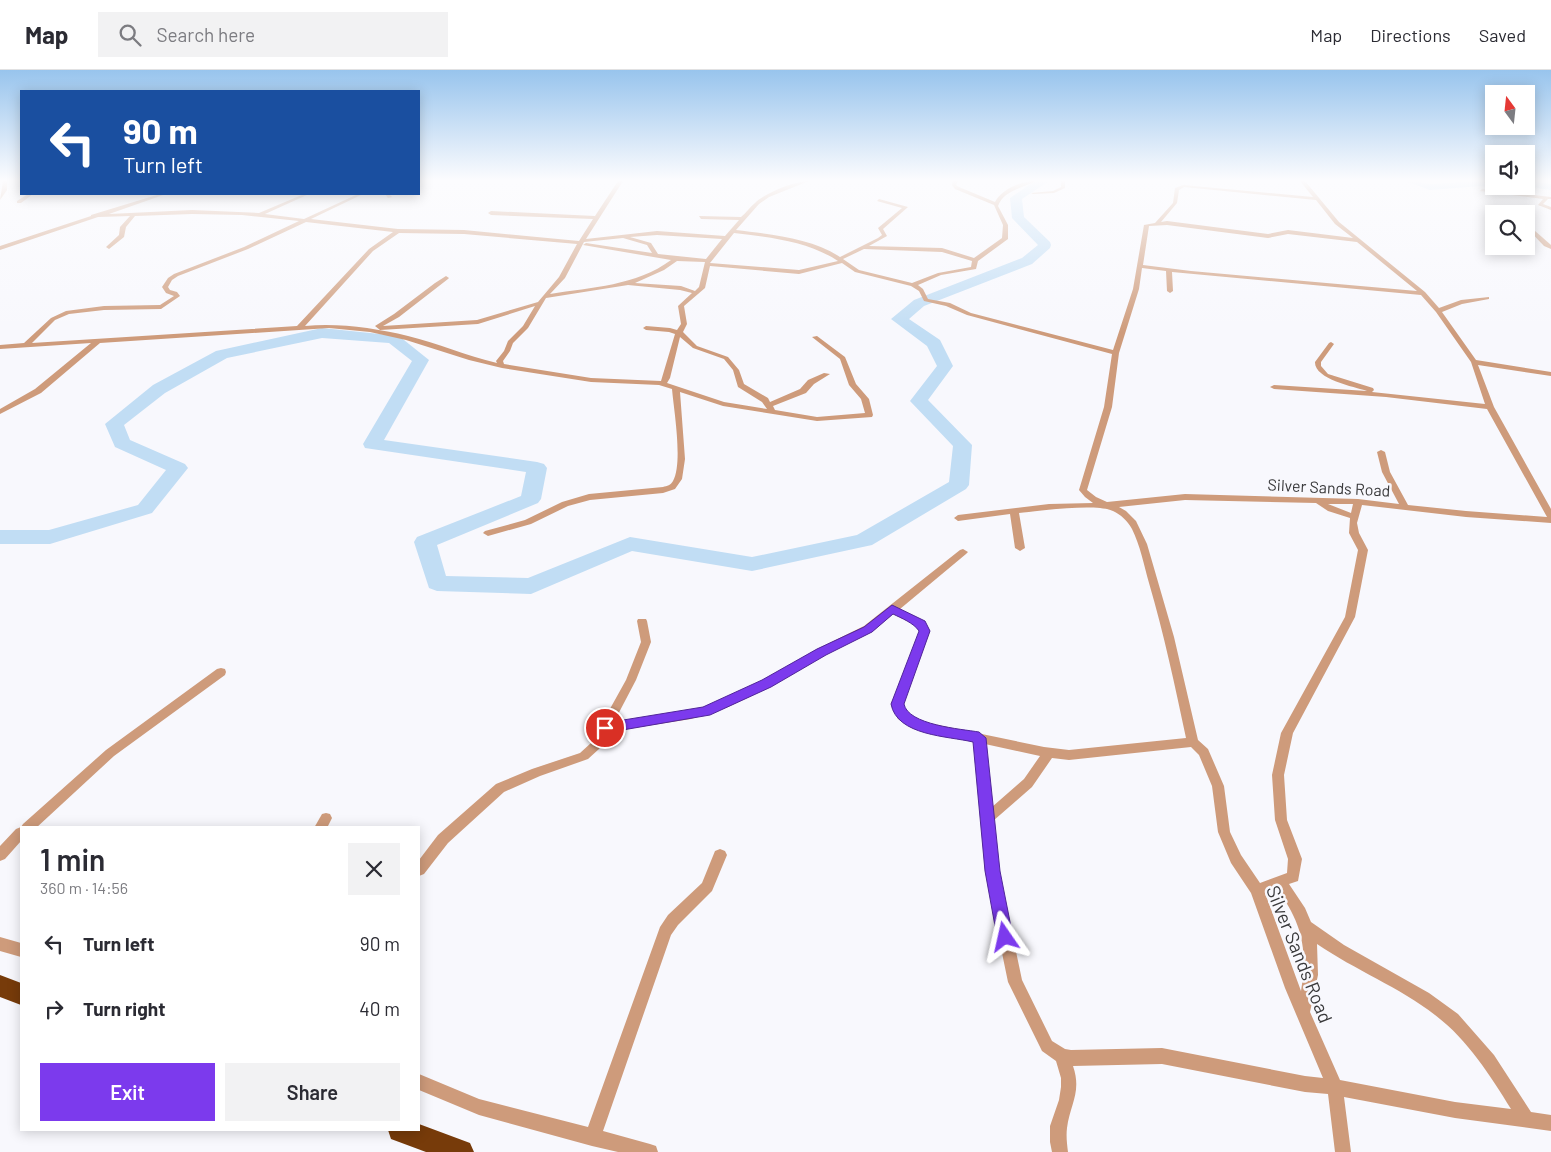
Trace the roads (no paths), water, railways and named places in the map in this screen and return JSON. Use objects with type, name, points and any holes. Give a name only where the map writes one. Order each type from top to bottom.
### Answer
[{"type":"highway","points":[[0,986],[20,994]]},
{"type":"highway","points":[[403,1131],[461,1152]]},
{"type":"street","points":[[0,248],[48,231]]},
{"type":"street","points":[[109,248],[122,236],[123,231]]},
{"type":"street","points":[[26,345],[54,319],[68,312],[104,308],[161,308],[177,296],[175,293],[168,292],[166,287],[170,279],[246,248],[280,231]]},
{"type":"street","points":[[300,327],[372,250],[397,231]]},
{"type":"street","points":[[417,231],[473,233],[581,243],[676,259],[799,272],[842,260],[859,248],[885,235],[882,231]]},
{"type":"street","points":[[502,366],[499,361],[507,351],[510,342],[526,327],[542,300],[562,278],[588,231]]},
{"type":"street","points":[[662,384],[666,378],[679,333],[684,324],[682,306],[698,293],[703,285],[708,262],[733,231]]},
{"type":"street","points":[[737,231],[775,236],[795,241],[826,251],[842,260],[848,266],[866,274],[913,285],[921,290],[926,300],[948,304],[969,314],[1116,353]]},
{"type":"street","points":[[913,285],[940,274],[974,268],[975,260],[1005,239],[1008,231]]},
{"type":"street","name":"Silver Sands Road","points":[[1146,231],[1140,266],[1116,353],[1108,407],[1083,490],[1088,497],[1121,511],[1129,518],[1139,536],[1170,636],[1193,742],[1204,752],[1218,786],[1224,832],[1236,858],[1257,890],[1302,1011],[1335,1087],[1343,1152]]},
{"type":"street","points":[[1229,231],[1268,236],[1288,232],[1360,241]]},
{"type":"street","points":[[1347,231],[1423,293],[1438,311],[1474,362],[1490,408],[1551,519]]},
{"type":"street","points":[[581,243],[624,235],[657,233],[727,238]]},
{"type":"street","points":[[1535,234],[1546,246],[1551,248]]},
{"type":"street","points":[[624,235],[628,239],[649,244],[655,254]]},
{"type":"street","points":[[859,248],[942,250],[975,260]]},
{"type":"street","points":[[0,347],[300,327],[329,326],[372,329],[478,322],[542,300],[624,283],[655,273],[676,259]]},
{"type":"street","points":[[1140,266],[1423,293]]},
{"type":"street","points":[[1169,270],[1170,291]]},
{"type":"street","points":[[372,329],[398,317],[429,288],[446,278]]},
{"type":"street","points":[[624,283],[681,288],[698,293]]},
{"type":"street","points":[[1438,311],[1461,302],[1486,298]]},
{"type":"street","points":[[646,328],[670,330],[679,333],[695,346],[723,356],[736,370],[743,388],[771,408]]},
{"type":"street","points":[[372,329],[408,338],[471,359],[502,366],[591,380],[662,384],[722,404],[771,408],[817,419],[869,416],[865,399],[853,385],[843,358],[815,337]]},
{"type":"street","points":[[0,412],[38,391],[98,341]]},
{"type":"street","points":[[1330,344],[1318,362],[1326,375],[1386,395]]},
{"type":"street","points":[[1474,362],[1551,374]]},
{"type":"street","points":[[771,408],[804,391],[811,382],[826,374]]},
{"type":"street","points":[[1274,387],[1386,395],[1490,408]]},
{"type":"street","points":[[488,533],[528,522],[565,504],[589,497],[663,490],[673,486],[678,480],[681,463],[676,388]]},
{"type":"street","points":[[1381,452],[1386,472],[1405,508]]},
{"type":"street","name":"Silver Sands Road","points":[[958,518],[1049,507],[1105,505],[1186,498],[1358,502],[1405,508],[1551,519]]},
{"type":"street","points":[[1318,501],[1330,509],[1354,518]]},
{"type":"street","points":[[1257,890],[1293,877],[1295,859],[1281,820],[1278,774],[1287,733],[1350,617],[1363,550],[1354,533],[1354,518],[1358,502]]},
{"type":"street","points":[[1014,512],[1020,548]]},
{"type":"street","points":[[605,728],[691,715],[724,704],[868,629],[963,552]]},
{"type":"street","points":[[892,609],[920,624],[924,631],[897,704],[902,716],[916,725],[1049,753],[1069,755],[1193,742]]},
{"type":"street","points":[[420,869],[443,840],[500,788],[536,772],[584,756],[595,746],[631,680],[646,642],[642,621]]},
{"type":"street","points":[[29,826],[110,752],[221,672]]},
{"type":"street","points":[[979,738],[992,871],[1015,982],[1047,1046],[1062,1056],[1071,1058],[1162,1056],[1305,1084],[1335,1087],[1527,1121],[1551,1123]]},
{"type":"street","points":[[987,819],[1028,783],[1049,753]]},
{"type":"street","points":[[0,855],[20,834]]},
{"type":"street","points":[[592,1138],[665,932],[673,920],[707,887],[720,855]]},
{"type":"street","points":[[1279,881],[1293,901],[1306,927],[1313,965],[1311,984],[1302,1011]]},
{"type":"street","points":[[1306,927],[1350,959],[1409,989],[1452,1019],[1492,1068],[1527,1121]]},
{"type":"street","points":[[0,944],[20,950]]},
{"type":"street","points":[[1060,1152],[1057,1140],[1059,1121],[1069,1089],[1068,1073],[1062,1056]]},
{"type":"street","points":[[420,1082],[478,1107],[650,1152]]},
{"type":"waterway","points":[[0,537],[50,537],[145,509],[178,468],[122,443],[114,424],[159,389],[222,354],[322,333],[393,339],[421,360],[372,444],[537,468],[531,499],[425,542],[437,583],[531,586],[630,544],[752,564],[864,540],[959,485],[963,445],[919,401],[945,366],[934,343],[899,319],[919,303],[1027,261],[1045,245],[1031,231]]}]
